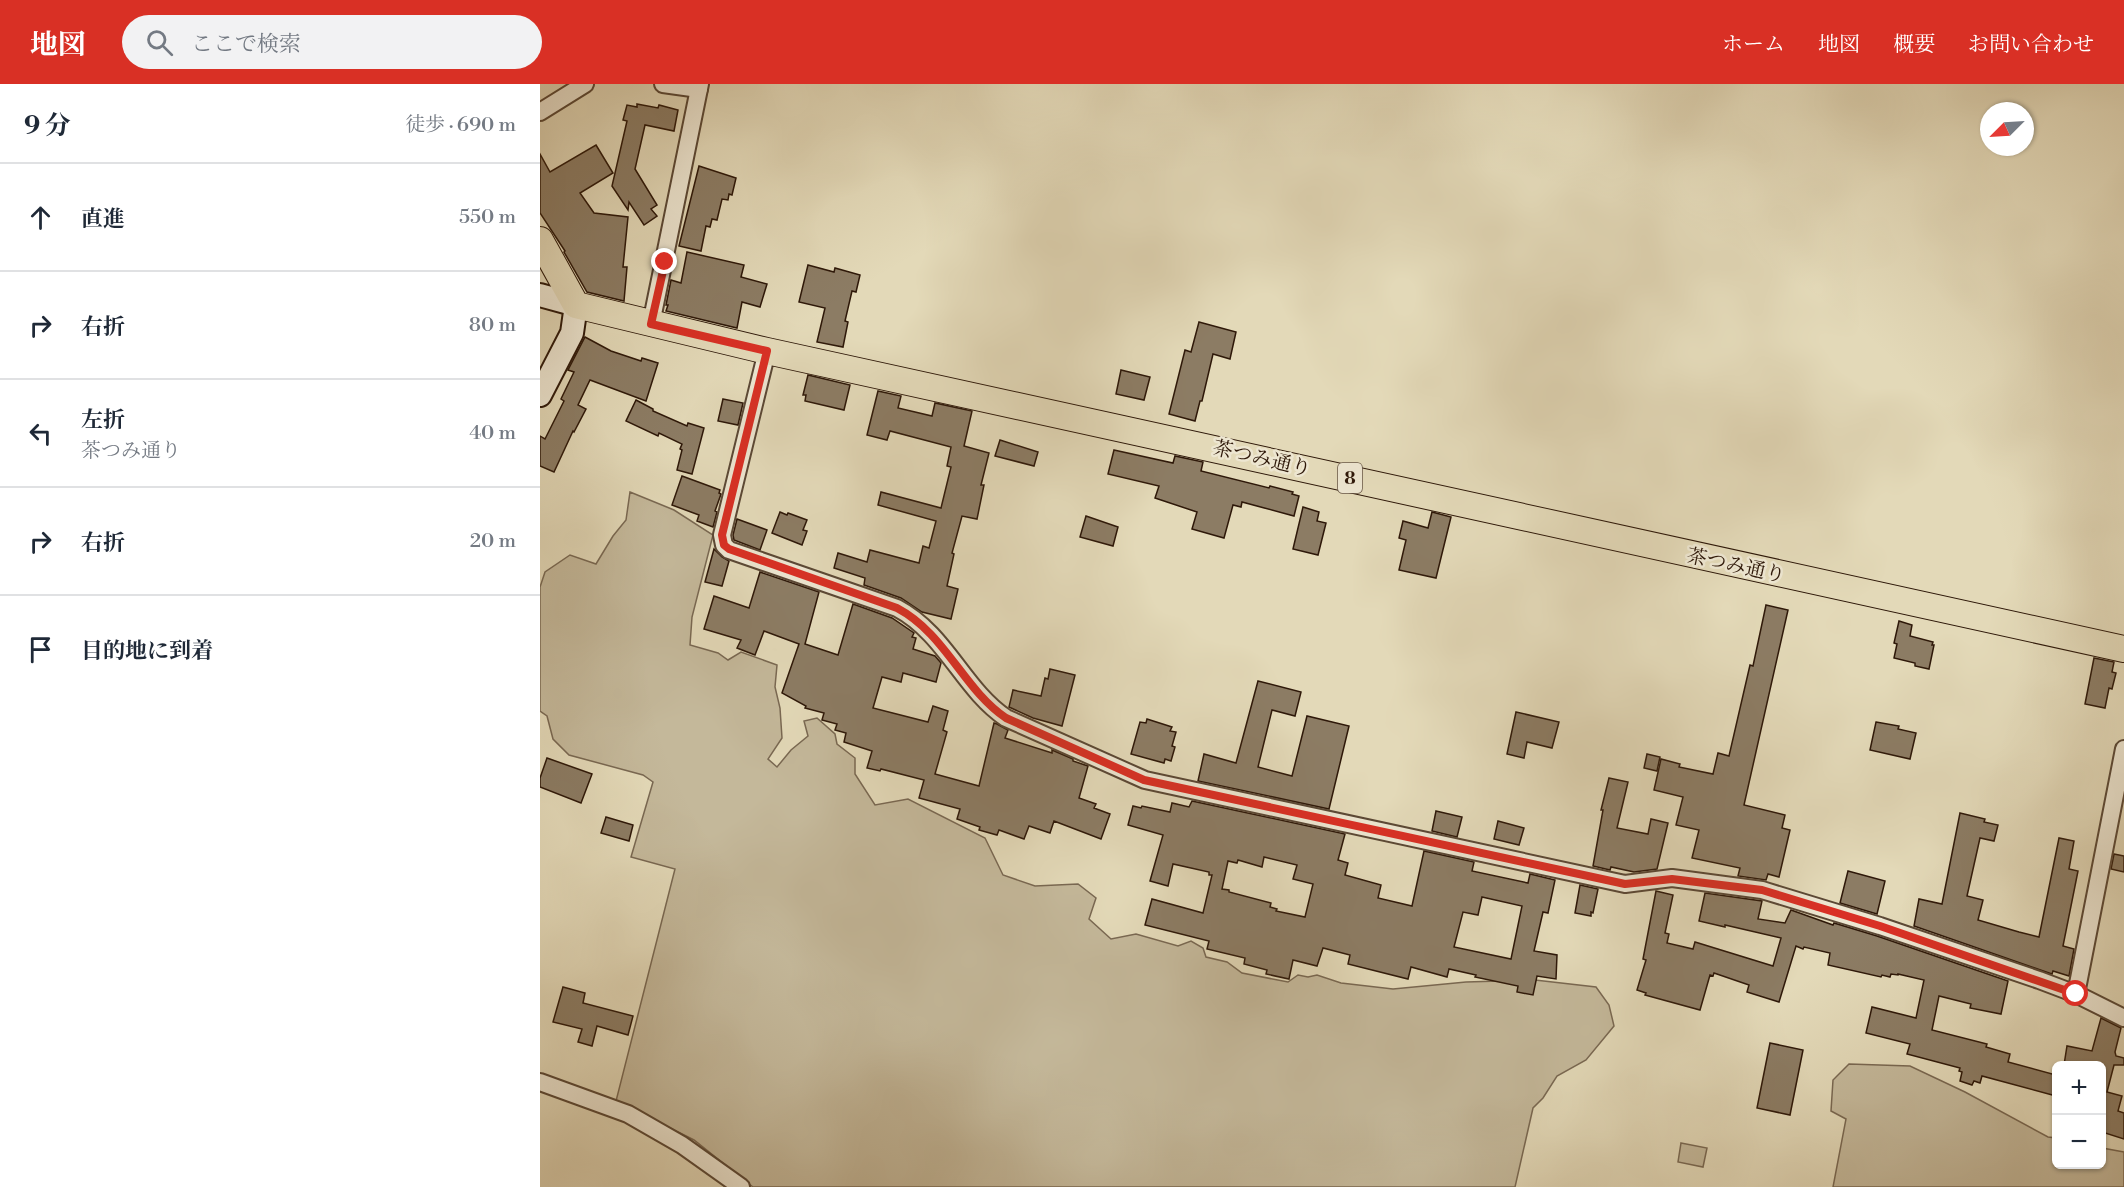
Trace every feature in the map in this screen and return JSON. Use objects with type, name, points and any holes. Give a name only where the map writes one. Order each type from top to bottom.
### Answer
[{"type":"main road","points":[[540,240],[576,305],[572,333],[540,395]]},
{"type":"main road","points":[[540,295],[576,305]]},
{"type":"main road","name":"茶つみ通り","points":[[576,305],[767,351],[2124,649]]},
{"type":"street","points":[[540,112],[585,84]]},
{"type":"street","points":[[651,324],[699,87],[663,84]]},
{"type":"street","points":[[767,351],[722,535],[724,545],[729,549],[897,608],[911,616],[946,651],[989,704],[1006,718],[1144,780],[1625,884],[1672,879],[1762,890],[1880,926],[2076,994],[2124,1018]]},
{"type":"street","points":[[2076,994],[2124,749]]},
{"type":"street","points":[[540,1082],[628,1114],[682,1145],[741,1187]]},
{"type":"shaded area","points":[[630,492],[674,510],[713,535],[692,617],[690,645],[718,653],[728,660],[741,652],[777,665],[775,687],[780,708],[782,738],[768,759],[777,767],[791,750],[808,736],[804,721],[817,718],[835,734],[837,744],[855,758],[855,774],[875,805],[908,799],[985,838],[1003,875],[1035,886],[1078,884],[1096,898],[1089,919],[1111,939],[1136,934],[1178,946],[1191,941],[1203,948],[1206,957],[1227,962],[1242,973],[1288,982],[1298,975],[1308,977],[1317,975],[1341,983],[1393,989],[1466,982],[1535,980],[1596,987],[1609,1005],[1614,1026],[1586,1060],[1557,1076],[1543,1098],[1533,1108],[1515,1187],[753,1187],[694,1140],[616,1101],[675,869],[631,857],[653,782],[643,775],[569,755],[553,739],[547,716],[540,711],[540,587],[545,572],[570,555],[596,564],[626,520]]},
{"type":"shaded area","points":[[1849,1064],[1910,1066],[2052,1138],[2052,1169],[2106,1169],[2106,1149],[2124,1152],[2124,1187],[1833,1187],[1846,1119],[1831,1111],[1833,1080]]},
{"type":"shaded area","points":[[1681,1143],[1707,1148],[1703,1167],[1678,1162]]},
{"type":"building","points":[[637,104],[658,108],[659,105],[678,110],[674,131],[645,125],[635,169],[657,205],[651,209],[657,216],[644,225],[629,202],[628,210],[612,186],[627,121],[623,120],[627,105],[637,107]]},
{"type":"building","points":[[596,145],[613,173],[580,193],[594,213],[628,217],[623,267],[627,267],[624,301],[587,292],[565,251],[540,213],[540,154],[550,172]]},
{"type":"building","points":[[699,166],[736,178],[732,195],[729,194],[728,200],[722,199],[717,220],[712,219],[710,227],[706,226],[701,251],[679,246]]},
{"type":"building","points":[[687,252],[744,265],[741,277],[767,284],[760,307],[742,302],[737,328],[666,311],[671,280],[681,283]]},
{"type":"building","points":[[808,265],[834,272],[835,268],[860,275],[856,292],[852,291],[845,321],[848,322],[843,347],[817,342],[825,308],[799,302]]},
{"type":"building","points":[[1199,322],[1236,332],[1230,359],[1213,354],[1195,421],[1169,414],[1185,350],[1191,352]]},
{"type":"building","points":[[585,337],[611,351],[641,361],[642,358],[658,363],[646,401],[590,380],[578,405],[586,409],[554,472],[540,466],[540,436],[545,439],[564,401],[561,399],[574,372],[568,370]]},
{"type":"building","points":[[1121,370],[1150,377],[1144,400],[1116,394]]},
{"type":"building","points":[[808,375],[850,385],[844,410],[805,401],[806,395],[803,395]]},
{"type":"building","points":[[878,391],[901,396],[898,408],[932,416],[935,403],[972,411],[964,446],[989,453],[981,485],[984,485],[977,519],[962,516],[952,553],[954,554],[947,586],[958,589],[951,619],[922,612],[901,598],[864,585],[865,578],[834,568],[838,553],[867,562],[870,550],[919,563],[923,546],[929,548],[936,521],[878,505],[881,492],[941,508],[951,467],[947,466],[951,447],[890,431],[887,440],[867,435]]},
{"type":"building","points":[[723,399],[743,403],[738,425],[718,421]]},
{"type":"building","points":[[636,400],[653,411],[687,426],[688,423],[704,428],[692,474],[677,470],[682,444],[626,421]]},
{"type":"building","points":[[1000,440],[1038,452],[1034,466],[995,456]]},
{"type":"building","points":[[1114,450],[1173,463],[1175,456],[1203,462],[1201,471],[1293,492],[1292,494],[1299,496],[1294,516],[1242,502],[1241,507],[1233,505],[1224,538],[1192,529],[1197,512],[1155,498],[1159,486],[1108,474]]},
{"type":"building","points":[[682,476],[720,490],[713,527],[697,521],[699,515],[672,505]]},
{"type":"building","points":[[1303,507],[1319,512],[1317,521],[1326,523],[1318,555],[1293,549]]},
{"type":"building","points":[[780,512],[807,520],[803,530],[807,531],[802,545],[772,533]]},
{"type":"building","points":[[1432,512],[1451,517],[1436,578],[1399,570],[1406,540],[1399,538],[1403,521],[1428,528]]},
{"type":"building","points":[[1086,516],[1118,527],[1113,546],[1080,537]]},
{"type":"building","points":[[737,519],[767,530],[760,550],[734,540]]},
{"type":"building","points":[[714,549],[729,561],[722,586],[705,582]]},
{"type":"building","points":[[760,572],[819,592],[805,644],[838,655],[853,604],[892,618],[914,633],[912,637],[916,638],[913,649],[935,656],[941,663],[936,682],[903,673],[901,682],[882,677],[873,708],[928,722],[933,706],[948,711],[943,730],[947,732],[935,774],[979,786],[994,723],[997,724],[1008,730],[1005,738],[1052,753],[1052,750],[1088,766],[1079,798],[1096,804],[1094,808],[1110,814],[1101,839],[1054,821],[1050,833],[1029,826],[1024,839],[999,830],[997,835],[979,830],[980,827],[957,819],[960,809],[919,798],[924,780],[881,769],[880,771],[867,768],[872,751],[844,742],[846,733],[835,730],[837,724],[822,720],[824,713],[805,708],[806,706],[782,693],[799,644],[764,631],[755,655],[737,648],[741,640],[704,629],[714,596],[749,608]]},
{"type":"building","points":[[1766,605],[1788,610],[1744,805],[1785,815],[1782,828],[1790,830],[1779,877],[1768,874],[1766,880],[1738,876],[1740,868],[1692,858],[1699,830],[1676,825],[1683,797],[1654,790],[1661,759],[1680,764],[1679,767],[1713,774],[1718,753],[1729,756],[1750,665],[1753,666]]},
{"type":"building","points":[[1899,621],[1912,625],[1910,636],[1933,642],[1929,669],[1894,658],[1897,644],[1894,643]]},
{"type":"building","points":[[2094,658],[2114,662],[2112,672],[2116,673],[2112,689],[2109,688],[2105,708],[2085,704]]},
{"type":"building","points":[[1050,669],[1075,675],[1062,726],[1033,718],[1009,707],[1013,690],[1041,696],[1045,678],[1048,679]]},
{"type":"building","points":[[1258,681],[1301,692],[1295,716],[1272,710],[1258,767],[1292,776],[1307,716],[1349,726],[1329,809],[1198,781],[1204,754],[1236,763]]},
{"type":"building","points":[[1516,712],[1559,722],[1552,748],[1527,742],[1524,758],[1507,754]]},
{"type":"building","points":[[1147,719],[1172,727],[1170,731],[1176,732],[1171,761],[1165,759],[1164,763],[1131,754],[1140,722],[1146,723]]},
{"type":"building","points":[[1876,722],[1899,726],[1898,729],[1916,733],[1910,759],[1870,750]]},
{"type":"building","points":[[1647,754],[1660,757],[1657,771],[1644,768]]},
{"type":"building","points":[[547,758],[592,774],[581,803],[540,787],[540,778]]},
{"type":"building","points":[[1609,778],[1628,782],[1617,828],[1648,834],[1651,819],[1668,823],[1657,869],[1634,872],[1593,866],[1603,810],[1601,810]]},
{"type":"building","points":[[1192,801],[1345,834],[1338,860],[1348,863],[1345,875],[1381,885],[1378,898],[1412,906],[1424,851],[1474,862],[1472,871],[1528,883],[1530,874],[1555,880],[1548,913],[1543,912],[1534,951],[1557,955],[1556,979],[1537,976],[1533,995],[1517,992],[1518,986],[1449,969],[1447,977],[1411,967],[1408,979],[1348,964],[1350,955],[1323,948],[1317,966],[1293,960],[1289,979],[1266,974],[1267,970],[1244,964],[1245,958],[1207,949],[1209,941],[1145,925],[1152,899],[1203,913],[1212,875],[1209,875],[1209,872],[1173,864],[1168,886],[1150,881],[1163,835],[1128,825],[1133,806],[1170,812],[1172,803],[1189,807]],"holes":[[[1264,857],[1297,865],[1293,879],[1313,884],[1305,917],[1276,911],[1277,909],[1270,907],[1271,903],[1222,889],[1228,861],[1237,863],[1238,860],[1262,867]],[[1482,897],[1522,906],[1511,959],[1454,947],[1463,912],[1478,915]]]},
{"type":"building","points":[[1436,811],[1462,817],[1457,837],[1432,831]]},
{"type":"building","points":[[1960,813],[1985,819],[1984,822],[1998,825],[1994,841],[1980,838],[1967,896],[1983,900],[1978,920],[2039,937],[2059,838],[2074,841],[2069,869],[2078,871],[2063,946],[2074,949],[2069,976],[2053,971],[2052,974],[1914,926],[1919,899],[1942,904]]},
{"type":"building","points":[[606,817],[633,825],[629,841],[601,833]]},
{"type":"building","points":[[1498,821],[1524,828],[1519,845],[1494,839]]},
{"type":"building","points":[[2114,854],[2124,856],[2124,872],[2111,869]]},
{"type":"building","points":[[1848,871],[1885,881],[1877,914],[1840,903]]},
{"type":"building","points":[[1580,885],[1598,889],[1591,916],[1575,913]]},
{"type":"building","points":[[1656,891],[1673,895],[1665,933],[1669,934],[1667,943],[1693,949],[1695,942],[1773,966],[1781,938],[1699,921],[1705,893],[1762,901],[1758,919],[1785,923],[1791,910],[1833,925],[1834,923],[1877,936],[2008,981],[2001,1014],[1970,1008],[1971,1004],[1939,996],[1932,1030],[1987,1044],[1986,1047],[2010,1054],[2008,1062],[2052,1074],[2052,1095],[1982,1076],[1980,1083],[1974,1081],[1972,1085],[1960,1081],[1962,1072],[1959,1071],[1960,1068],[1907,1054],[1910,1044],[1866,1033],[1872,1007],[1916,1018],[1924,980],[1898,974],[1881,977],[1828,965],[1830,953],[1796,946],[1779,1002],[1747,992],[1749,985],[1714,973],[1713,976],[1710,975],[1700,1010],[1645,995],[1646,993],[1637,990],[1646,960],[1643,959]]},
{"type":"building","points":[[563,987],[585,993],[583,1003],[633,1016],[628,1035],[597,1026],[592,1046],[578,1042],[582,1029],[553,1022]]},
{"type":"building","points":[[2101,1018],[2121,1028],[2115,1052],[2116,1056],[2124,1058],[2124,1065],[2114,1065],[2107,1092],[2122,1096],[2118,1111],[2124,1113],[2124,1139],[2106,1133],[2106,1061],[2065,1061],[2067,1046],[2092,1051]]},
{"type":"building","points":[[1770,1043],[1803,1050],[1790,1115],[1757,1108]]},
{"type":"route","points":[[665,262],[651,324],[767,351],[722,535],[724,545],[729,549],[897,608],[911,616],[946,651],[989,704],[1006,718],[1144,780],[1625,884],[1672,879],[1762,890],[1880,926],[2076,994]]}]
